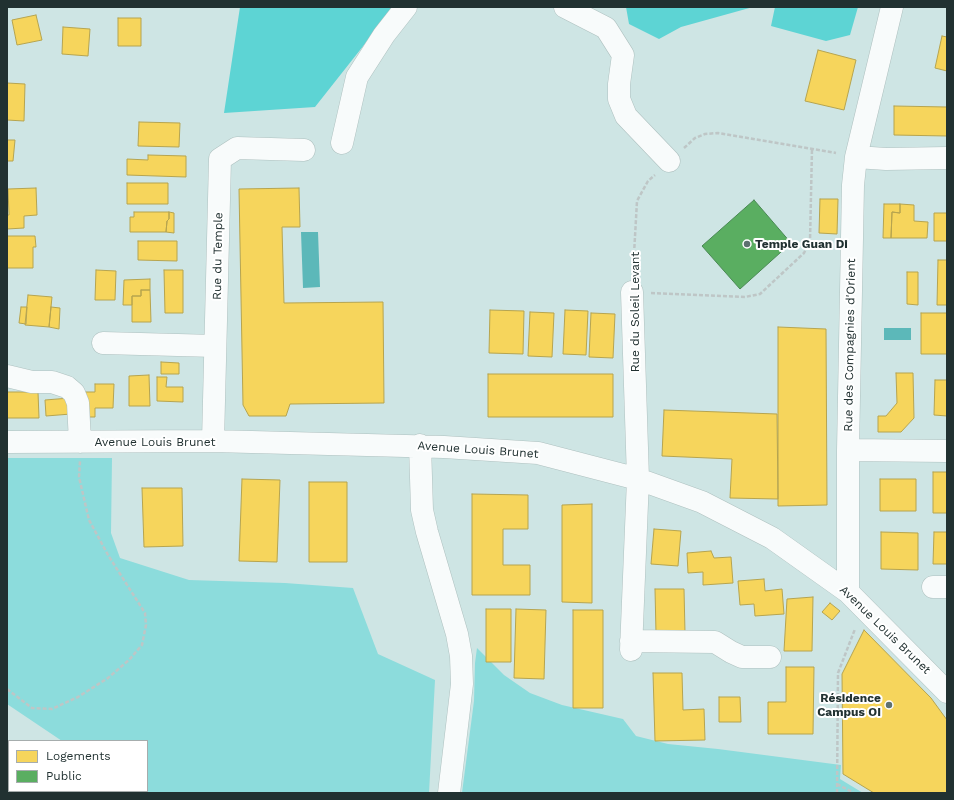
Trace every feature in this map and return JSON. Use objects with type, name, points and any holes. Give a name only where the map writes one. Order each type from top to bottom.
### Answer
[{"type":"street","points":[[342,143],[358,77],[384,35],[406,7]]},
{"type":"street","points":[[565,7],[606,28],[622,55],[619,99],[626,116],[669,161]]},
{"type":"street","name":"Rue des Compagnies d'Orient","points":[[848,592],[848,450],[853,185],[856,157],[892,7]]},
{"type":"street","name":"Rue du Temple","points":[[213,441],[220,159],[237,148],[304,150]]},
{"type":"street","points":[[856,157],[886,159],[947,158]]},
{"type":"street","name":"Rue du Soleil Levant","points":[[632,292],[638,479],[631,646],[715,642],[742,657],[770,657]]},
{"type":"street","points":[[103,343],[215,346]]},
{"type":"street","points":[[7,376],[32,382],[52,382],[67,387],[74,393],[78,403],[80,442]]},
{"type":"street","name":"Avenue Louis Brunet","points":[[7,442],[213,441],[420,445],[538,453],[638,479],[702,502],[772,538],[848,592],[947,692]]},
{"type":"street","points":[[420,445],[422,510],[426,532],[457,634],[461,656],[462,684],[449,793]]},
{"type":"street","points":[[848,450],[947,451]]},
{"type":"path","name":"Rue du Soleil Levant","points":[[632,292],[637,201],[648,181],[695,138],[705,134],[718,133],[856,157]]},
{"type":"path","points":[[632,292],[745,298],[760,294],[804,253],[810,242],[812,149]]},
{"type":"path","points":[[7,689],[32,708],[52,709],[78,697],[108,678],[129,660],[142,645],[146,625],[145,613],[108,555],[89,520],[79,477],[80,442]]},
{"type":"path","points":[[837,793],[838,673],[858,622],[868,629],[877,620]]},
{"type":"path","points":[[837,784],[854,793]]},
{"type":"shaded area","points":[[240,7],[394,7],[315,107],[224,113]]},
{"type":"shaded area","points":[[626,7],[753,7],[681,27],[659,39],[629,24]]},
{"type":"shaded area","points":[[775,7],[858,7],[850,35],[826,41],[771,26]]},
{"type":"shaded area","points":[[301,232],[318,232],[320,287],[303,288]]},
{"type":"shaded area","points":[[884,328],[911,328],[911,340],[884,340]]},
{"type":"shaded area","points":[[7,458],[112,458],[111,533],[120,558],[189,580],[285,583],[353,588],[378,654],[435,680],[429,793],[92,792],[148,792],[148,740],[61,740],[7,704]]},
{"type":"shaded area","points":[[477,648],[504,675],[530,693],[562,705],[623,719],[636,736],[668,744],[841,765],[840,779],[863,793],[462,793],[474,701]]},
{"type":"building: Logements","points":[[36,15],[42,40],[17,45],[12,20]]},
{"type":"building: Logements","points":[[118,18],[141,18],[141,46],[118,46]]},
{"type":"building: Logements","points":[[63,27],[90,29],[88,56],[62,54]]},
{"type":"building: Logements","points":[[942,36],[947,37],[947,71],[935,68]]},
{"type":"building: Logements","points":[[818,50],[856,60],[844,110],[805,101]]},
{"type":"building: Logements","points":[[7,83],[25,84],[24,121],[7,120]]},
{"type":"building: Logements","points":[[894,106],[947,107],[947,136],[894,135]]},
{"type":"building: Logements","points":[[139,122],[180,123],[179,147],[138,146]]},
{"type":"building: Logements","points":[[7,140],[15,140],[13,161],[7,161]]},
{"type":"building: Logements","points":[[148,155],[186,156],[186,177],[127,175],[127,159],[148,160]]},
{"type":"building: Logements","points":[[127,183],[168,183],[168,204],[127,204]]},
{"type":"building: Logements","points":[[36,188],[37,215],[24,216],[24,228],[7,229],[7,215],[9,215],[8,189]]},
{"type":"building: Logements","points":[[299,188],[300,227],[282,227],[284,303],[383,302],[384,403],[290,404],[286,416],[249,416],[243,405],[239,189]]},
{"type":"building: Logements","points":[[820,199],[838,199],[837,234],[819,233]]},
{"type":"building: Logements","points":[[884,204],[900,204],[900,213],[892,212],[891,238],[883,238]]},
{"type":"building: Logements","points":[[900,204],[914,205],[914,221],[928,222],[927,238],[891,238],[892,212],[900,213]]},
{"type":"building: Logements","points":[[134,212],[169,212],[166,232],[130,232],[130,217],[134,217]]},
{"type":"building: Logements","points":[[169,212],[174,213],[174,233],[166,232]]},
{"type":"building: Logements","points":[[934,213],[947,213],[947,241],[934,241]]},
{"type":"building: Logements","points":[[7,236],[35,236],[36,247],[33,247],[33,268],[7,268]]},
{"type":"building: Logements","points":[[138,241],[177,241],[177,261],[138,260]]},
{"type":"building: Logements","points":[[938,260],[947,260],[947,305],[937,305]]},
{"type":"building: Logements","points":[[96,270],[116,271],[115,300],[95,300]]},
{"type":"building: Logements","points":[[164,270],[183,270],[183,313],[165,313]]},
{"type":"building: Logements","points":[[907,272],[918,272],[918,305],[907,304]]},
{"type":"building: Logements","points":[[150,279],[150,290],[141,290],[141,296],[132,296],[132,305],[123,305],[124,280]]},
{"type":"building: Logements","points":[[141,290],[150,290],[151,322],[132,322],[132,296],[141,296]]},
{"type":"building: Logements","points":[[28,295],[52,297],[49,327],[25,325]]},
{"type":"building: Logements","points":[[21,307],[27,307],[26,324],[19,323]]},
{"type":"building: Logements","points":[[51,307],[60,308],[59,329],[49,327]]},
{"type":"building: Logements","points":[[490,310],[524,311],[523,354],[489,353]]},
{"type":"building: Logements","points":[[565,310],[588,311],[586,355],[563,354]]},
{"type":"building: Logements","points":[[530,312],[554,313],[552,357],[528,356]]},
{"type":"building: Logements","points":[[591,313],[615,314],[613,358],[589,357]]},
{"type":"building: Logements","points":[[921,313],[947,313],[947,354],[921,354]]},
{"type":"building: Logements","points":[[778,327],[826,329],[827,505],[778,506]]},
{"type":"building: Logements","points":[[161,362],[179,363],[179,374],[161,374]]},
{"type":"building: Logements","points":[[896,373],[913,373],[914,418],[901,432],[878,432],[878,416],[886,416],[897,403]]},
{"type":"building: Logements","points":[[488,374],[613,374],[613,417],[488,417]]},
{"type":"building: Logements","points":[[149,375],[150,406],[129,406],[129,376]]},
{"type":"building: Logements","points":[[157,377],[167,377],[166,387],[183,387],[183,402],[157,401]]},
{"type":"building: Logements","points":[[935,380],[947,380],[947,416],[934,415]]},
{"type":"building: Logements","points":[[95,384],[114,384],[113,408],[95,408],[95,417],[84,417],[85,392],[95,392]]},
{"type":"building: Logements","points":[[7,392],[38,392],[39,418],[7,418]]},
{"type":"building: Logements","points":[[70,398],[71,414],[46,416],[45,400]]},
{"type":"building: Logements","points":[[664,410],[777,414],[778,499],[730,498],[732,459],[662,456]]},
{"type":"building: Logements","points":[[933,472],[947,472],[947,513],[933,513]]},
{"type":"building: Logements","points":[[242,479],[280,480],[277,562],[239,561]]},
{"type":"building: Logements","points":[[880,479],[916,479],[916,511],[880,511]]},
{"type":"building: Logements","points":[[309,482],[347,482],[347,562],[309,562]]},
{"type":"building: Logements","points":[[142,488],[182,488],[183,546],[144,547]]},
{"type":"building: Logements","points":[[472,494],[528,495],[528,529],[503,529],[503,565],[530,565],[530,595],[472,595]]},
{"type":"building: Logements","points":[[592,504],[592,603],[562,602],[562,505]]},
{"type":"building: Logements","points":[[654,529],[681,531],[678,566],[651,564]]},
{"type":"building: Logements","points":[[881,532],[918,533],[918,570],[881,569]]},
{"type":"building: Logements","points":[[934,532],[947,532],[947,564],[933,564]]},
{"type":"building: Logements","points":[[711,551],[714,558],[731,557],[733,583],[703,585],[703,572],[688,573],[687,553]]},
{"type":"building: Logements","points":[[764,579],[765,591],[782,589],[784,614],[755,616],[754,604],[740,605],[738,581]]},
{"type":"building: Logements","points":[[655,589],[684,589],[685,633],[656,633]]},
{"type":"building: Logements","points":[[813,597],[812,651],[784,651],[787,599]]},
{"type":"building: Logements","points":[[830,603],[840,611],[832,620],[822,612]]},
{"type":"building: Logements","points":[[486,609],[511,609],[511,662],[486,662]]},
{"type":"building: Logements","points":[[516,609],[546,610],[544,679],[514,678]]},
{"type":"building: Logements","points":[[573,610],[603,610],[603,708],[573,708]]},
{"type":"building: Logements","name":"Résidence Campus OI","points":[[864,630],[931,698],[947,720],[947,793],[874,793],[843,774],[842,674]]},
{"type":"building: Logements","points":[[786,667],[814,667],[813,734],[768,734],[768,702],[786,702]]},
{"type":"building: Logements","points":[[653,673],[682,673],[683,710],[704,709],[705,740],[655,741]]},
{"type":"building: Logements","points":[[719,697],[740,697],[741,722],[719,722]]},
{"type":"building: Public","name":"Temple Guan Di","points":[[754,200],[791,243],[740,289],[702,246]]},
{"type":"place","name":"Temple Guan Di","points":[[747,244]]},
{"type":"place","name":"Résidence Campus OI","points":[[889,705]]}]
